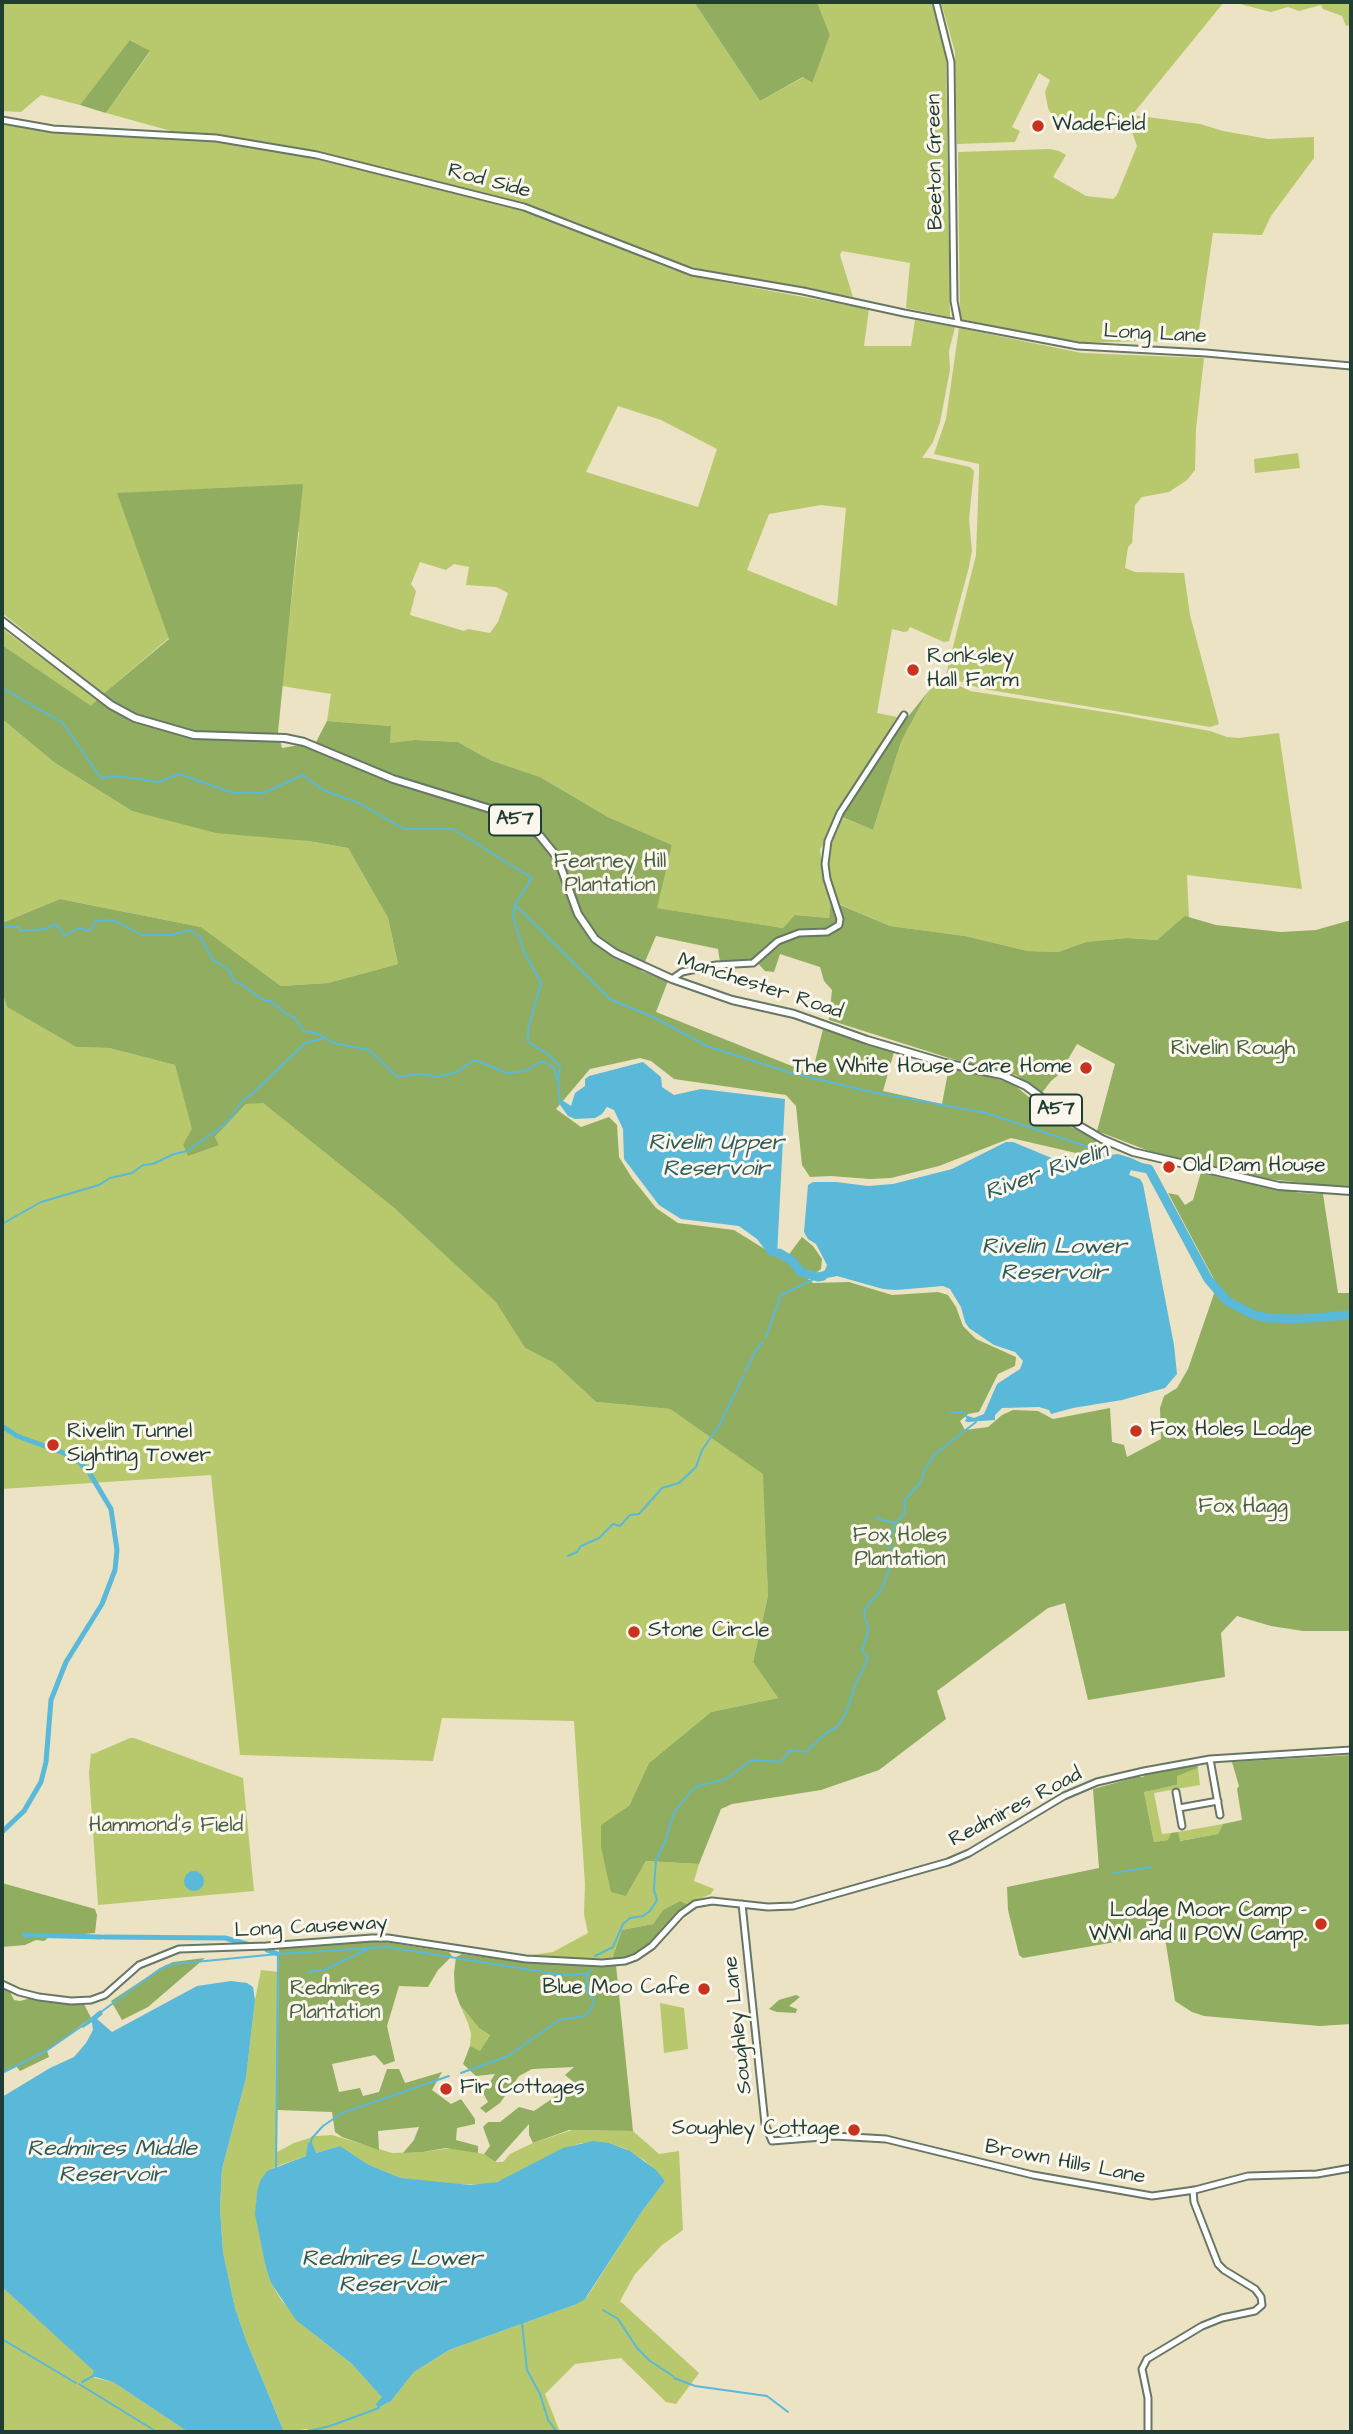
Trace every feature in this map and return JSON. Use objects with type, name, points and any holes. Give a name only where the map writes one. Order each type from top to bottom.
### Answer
[{"type":"main road","name":"Manchester Road","points":[[2,621],[111,705],[135,718],[194,735],[304,741],[393,779],[497,811],[528,826],[557,857],[578,914],[595,939],[615,953],[672,979],[732,1000],[799,1016],[945,1063],[1002,1074],[1026,1086],[1063,1116],[1102,1139],[1133,1152],[1279,1186],[1351,1191]]},
{"type":"street","name":"Beeton Green","points":[[936,2],[951,62],[954,301],[958,322]]},
{"type":"street","name":"Rod Side","points":[[2,120],[53,129],[216,138],[317,155],[524,207],[692,272],[958,322]]},
{"type":"street","name":"Long Lane","points":[[958,322],[1078,346],[1206,353],[1351,366]]},
{"type":"street","points":[[672,979],[682,972],[716,965],[753,963],[778,940],[799,933],[827,932],[839,925],[840,919],[825,864],[828,841],[840,813],[904,715]]},
{"type":"street","name":"Redmires Road","points":[[742,1904],[774,1908],[799,1905],[947,1862],[974,1850],[1081,1788],[1144,1771],[1210,1759],[1351,1750]]},
{"type":"street","points":[[1210,1759],[1220,1815]]},
{"type":"street","points":[[1176,1792],[1182,1826]]},
{"type":"street","points":[[1179,1808],[1218,1801]]},
{"type":"street","name":"Long Causeway","points":[[2,1984],[39,1997],[71,2001],[91,2000],[104,1995],[139,1965],[179,1949],[265,1946],[380,1937],[519,1959],[614,1962],[631,1960],[652,1947],[681,1914],[695,1904],[712,1901],[742,1904]]},
{"type":"street","name":"Soughley Lane","points":[[742,1904],[765,2124],[772,2141]]},
{"type":"street","name":"Brown Hills Lane","points":[[772,2141],[834,2136],[882,2138],[1033,2175],[1158,2196],[1248,2176],[1317,2174],[1351,2168]]},
{"type":"street","points":[[1148,2432],[1147,2398],[1142,2371],[1144,2364],[1154,2354],[1198,2328],[1262,2306],[1262,2299],[1257,2291],[1224,2270],[1217,2262],[1194,2202],[1193,2190]]},
{"type":"green space","points":[[2,2],[694,2],[760,101],[804,77],[811,83],[830,35],[817,2],[932,2],[946,56],[950,317],[906,308],[910,263],[842,251],[840,255],[853,297],[723,275],[668,261],[578,223],[486,194],[318,152],[259,141],[171,131],[106,113],[150,52],[131,40],[80,105],[41,95],[21,112],[2,111]]},
{"type":"green space","points":[[694,2],[817,2],[830,35],[812,83],[803,77],[760,101]]},
{"type":"green space","points":[[941,2],[1224,2],[1132,115],[1200,124],[1268,139],[1314,137],[1314,158],[1271,216],[1262,235],[1213,233],[1197,343],[1078,343],[960,319],[958,152],[1059,151],[1066,155],[1053,177],[1086,196],[1113,199],[1137,146],[1126,123],[1123,129],[1110,122],[1106,129],[1096,123],[1091,130],[1056,122],[1048,108],[1045,92],[1050,80],[1039,73],[1012,127],[1020,131],[1015,142],[957,144],[955,52]]},
{"type":"green space","points":[[1232,2],[1351,2],[1351,25],[1346,26],[1342,16],[1323,9],[1321,5],[1299,11],[1288,7],[1271,12]]},
{"type":"green space","points":[[130,40],[150,51],[106,113],[80,105]]},
{"type":"green space","points":[[2,124],[53,131],[241,144],[312,158],[506,205],[671,269],[722,282],[869,309],[864,346],[911,346],[915,320],[955,327],[949,351],[950,370],[940,422],[933,442],[922,458],[970,467],[974,471],[969,519],[972,551],[969,567],[949,641],[944,642],[910,627],[904,632],[892,629],[877,713],[897,717],[820,849],[825,887],[831,901],[829,918],[796,915],[783,928],[656,908],[672,845],[608,817],[540,777],[490,760],[458,742],[415,740],[389,744],[391,726],[327,721],[331,694],[282,686],[299,532],[118,493],[169,638],[103,694],[2,613]],"holes":[[[618,406],[661,420],[717,449],[698,507],[586,472]],[[821,505],[846,508],[837,606],[747,570],[769,514]],[[420,562],[446,570],[454,564],[469,567],[466,585],[496,587],[508,593],[498,622],[490,633],[468,629],[464,631],[410,615],[416,591],[411,584]]]},
{"type":"green space","points":[[959,328],[1082,353],[1204,358],[1196,429],[1195,470],[1187,480],[1169,492],[1142,497],[1135,505],[1132,543],[1128,547],[1125,568],[1135,572],[1184,573],[1190,615],[1219,724],[1210,727],[984,689],[946,675],[976,555],[979,464],[934,454],[946,419]]},
{"type":"green space","points":[[1298,453],[1300,468],[1255,473],[1254,459]]},
{"type":"green space","name":"Fox Holes Plantation","points":[[303,484],[278,732],[282,748],[316,742],[327,721],[391,726],[390,743],[415,740],[458,742],[490,760],[540,777],[608,817],[672,845],[657,908],[783,928],[795,915],[829,918],[831,901],[890,926],[965,936],[1028,951],[1058,952],[1086,942],[1126,938],[1157,940],[1185,916],[1216,925],[1281,932],[1316,930],[1351,920],[1351,1186],[1260,1178],[1149,1151],[1097,1131],[1115,1064],[1077,1044],[1067,1061],[1068,1067],[1051,1081],[1041,1094],[1016,1075],[949,1058],[829,1020],[832,990],[824,981],[820,967],[780,954],[774,972],[765,971],[754,959],[743,963],[720,962],[718,949],[656,936],[641,971],[668,981],[656,1012],[812,1074],[823,1029],[894,1052],[883,1091],[942,1104],[949,1067],[1012,1083],[1055,1119],[1097,1140],[1092,1152],[1102,1159],[1011,1138],[939,1166],[891,1178],[810,1177],[802,1165],[796,1106],[786,1095],[674,1079],[651,1061],[640,1058],[590,1069],[556,1109],[581,1127],[609,1117],[617,1125],[619,1157],[632,1178],[656,1208],[678,1223],[734,1230],[784,1261],[802,1237],[822,1259],[821,1269],[808,1279],[813,1283],[849,1282],[892,1295],[938,1292],[948,1295],[963,1326],[976,1339],[1016,1357],[1015,1366],[998,1374],[979,1412],[968,1414],[960,1421],[965,1430],[988,1427],[1013,1410],[1038,1411],[1053,1419],[1110,1408],[1112,1442],[1124,1445],[1127,1457],[1161,1439],[1160,1408],[1164,1396],[1177,1388],[1188,1369],[1217,1285],[1168,1193],[1178,1195],[1185,1205],[1193,1200],[1201,1172],[1300,1193],[1323,1194],[1338,1293],[1351,1293],[1351,1631],[1303,1631],[1271,1626],[1237,1616],[1221,1633],[1225,1677],[1088,1700],[1065,1603],[1048,1608],[937,1691],[946,1719],[879,1770],[821,1790],[732,1804],[721,1809],[699,1864],[646,1861],[626,1896],[611,1892],[601,1847],[601,1825],[629,1806],[649,1763],[711,1712],[778,1698],[753,1662],[768,1596],[763,1474],[670,1409],[596,1402],[554,1363],[525,1348],[496,1302],[393,1207],[263,1103],[246,1104],[215,1137],[219,1145],[188,1156],[183,1144],[192,1129],[175,1065],[109,1048],[76,1047],[7,1007],[2,992],[2,923],[60,899],[201,927],[281,986],[328,983],[398,964],[388,918],[348,848],[308,841],[216,833],[132,811],[55,763],[2,719],[2,645],[91,706],[169,639],[117,493]]},
{"type":"green space","points":[[2,627],[98,700],[91,707],[2,645]]},
{"type":"green space","points":[[942,677],[970,691],[1117,714],[1210,731],[1227,737],[1279,733],[1302,889],[1187,875],[1189,918],[1185,917],[1157,940],[1126,938],[1086,942],[1058,952],[1028,951],[965,936],[890,926],[839,904],[829,881],[827,855],[841,817],[873,830],[901,742],[927,693]]},
{"type":"green space","points":[[927,693],[901,742],[873,830],[842,817],[899,728]]},
{"type":"green space","points":[[2,719],[55,763],[132,811],[348,848],[388,918],[398,964],[328,983],[281,986],[201,927],[60,899],[2,923]]},
{"type":"green space","points":[[2,992],[7,1007],[76,1047],[109,1048],[175,1065],[193,1129],[183,1144],[219,1145],[215,1137],[246,1104],[262,1102],[393,1207],[497,1302],[525,1348],[554,1363],[596,1402],[670,1409],[764,1474],[768,1596],[753,1662],[778,1698],[711,1712],[649,1763],[629,1806],[626,1896],[646,1861],[699,1864],[694,1881],[714,1889],[711,1894],[687,1904],[680,1901],[663,1910],[653,1924],[622,1930],[612,1959],[524,1956],[553,1952],[588,1933],[584,1914],[585,1884],[574,1721],[442,1718],[433,1761],[240,1755],[211,1475],[2,1489]]},
{"type":"green space","name":"Hammond's Field","points":[[130,1738],[243,1778],[254,1891],[98,1905],[89,1773],[91,1753]]},
{"type":"green space","points":[[1351,1755],[1351,2024],[1320,2026],[1204,2016],[1192,2012],[1175,2001],[1166,1944],[1164,1939],[1156,1935],[1023,1958],[1019,1955],[1008,1910],[1007,1887],[1099,1868],[1093,1789],[1197,1765],[1198,1768],[1177,1776],[1177,1785],[1144,1792],[1154,1842],[1168,1840],[1171,1833],[1178,1832],[1180,1841],[1218,1834],[1223,1824],[1242,1820],[1237,1789],[1239,1786],[1232,1762]]},
{"type":"green space","points":[[1198,1768],[1200,1785],[1154,1793],[1162,1834],[1171,1833],[1169,1840],[1154,1842],[1144,1792],[1177,1785],[1176,1776]]},
{"type":"green space","points":[[1223,1824],[1218,1834],[1179,1841],[1178,1832]]},
{"type":"green space","points":[[2,1883],[95,1909],[95,1933],[60,1936],[53,1934],[44,1941],[36,1940],[25,1945],[2,1947]]},
{"type":"green space","points":[[680,1901],[687,1904],[643,1951],[627,1958],[612,1959],[622,1930],[653,1924],[663,1910]]},
{"type":"green space","name":"Redmires Plantation","points":[[379,1941],[449,1952],[452,1956],[438,1970],[428,1987],[399,1986],[387,2026],[395,2061],[384,2065],[375,2055],[332,2064],[339,2092],[360,2088],[363,2096],[379,2092],[387,2069],[399,2069],[405,2083],[442,2072],[432,2090],[451,2104],[461,2099],[475,2119],[475,2124],[457,2128],[456,2140],[478,2146],[478,2153],[446,2148],[403,2153],[414,2140],[419,2127],[378,2131],[379,2150],[335,2132],[332,2112],[277,2110],[279,1949]]},
{"type":"green space","points":[[462,1954],[514,1961],[616,1965],[633,2131],[569,2130],[533,2143],[529,2135],[529,2124],[495,2162],[484,2154],[490,2146],[483,2127],[488,2122],[500,2122],[519,2107],[534,2111],[575,2083],[565,2075],[574,2067],[532,2069],[519,2076],[500,2103],[486,2113],[480,2108],[488,2102],[483,2093],[495,2074],[476,2076],[463,2064],[470,2046],[480,2051],[490,2035],[479,2028],[460,2005],[455,1991],[456,1957]]},
{"type":"green space","points":[[205,1958],[148,2007],[122,2020],[111,2001],[164,1966],[173,1962]]},
{"type":"green space","points":[[261,1970],[279,1972],[277,2152],[316,2136],[332,2135],[392,2153],[452,2148],[484,2154],[495,2162],[503,2162],[510,2154],[533,2143],[572,2130],[633,2131],[659,2154],[679,2151],[683,2230],[662,2245],[635,2274],[620,2301],[699,2373],[676,2404],[666,2402],[621,2358],[575,2364],[545,2394],[560,2432],[309,2432],[307,2429],[284,2432],[235,2308],[223,2252],[220,2208],[222,2169],[246,2078]],"holes":[[[581,2143],[609,2143],[626,2149],[645,2161],[665,2181],[587,2297],[577,2304],[449,2350],[414,2372],[391,2401],[378,2408],[382,2397],[352,2364],[315,2335],[282,2301],[271,2283],[266,2268],[256,2202],[260,2181],[275,2167],[306,2156],[313,2150],[316,2153],[340,2146],[369,2165],[401,2178],[485,2185],[502,2180],[554,2153]]]},
{"type":"green space","points":[[2,1987],[9,1990],[14,2000],[31,1998],[84,2004],[91,2018],[47,2051],[49,2057],[20,2071],[16,2066],[2,2073]]},
{"type":"green space","points":[[796,1995],[800,1997],[789,2006],[797,2009],[796,2013],[769,2009],[779,2000]]},
{"type":"green space","points":[[660,2003],[684,2008],[688,2049],[664,2053]]},
{"type":"green space","points":[[460,2005],[479,2028],[490,2034],[480,2052],[470,2046],[471,2034]]},
{"type":"green space","points":[[2,2287],[95,2371],[95,2378],[113,2382],[188,2432],[2,2432]]},
{"type":"water","name":"Rivelin Upper Reservoir","points":[[643,1062],[661,1077],[662,1087],[674,1095],[701,1089],[785,1099],[777,1256],[769,1255],[757,1239],[739,1226],[681,1219],[659,1205],[624,1159],[623,1129],[614,1110],[607,1107],[595,1118],[575,1119],[568,1116],[558,1102],[562,1100],[571,1106],[575,1093],[585,1086],[585,1079],[589,1076]]},
{"type":"water","name":"Rivelin Lower Reservoir","points":[[1006,1142],[1013,1142],[1054,1159],[1078,1165],[1108,1159],[1096,1154],[1096,1150],[1110,1155],[1118,1154],[1144,1164],[1144,1170],[1131,1170],[1129,1175],[1140,1179],[1143,1184],[1174,1345],[1177,1374],[1165,1388],[1122,1400],[1051,1414],[1049,1410],[1039,1407],[1002,1408],[995,1415],[995,1420],[967,1422],[965,1421],[968,1416],[974,1418],[984,1414],[997,1384],[1020,1369],[1023,1361],[1015,1352],[994,1345],[969,1328],[950,1289],[943,1286],[883,1289],[837,1276],[817,1280],[815,1277],[825,1270],[827,1265],[816,1244],[808,1239],[804,1232],[808,1185],[813,1182],[868,1186],[893,1184],[952,1169]]},
{"type":"water","points":[[194,1871],[201,1874],[204,1881],[201,1888],[194,1891],[187,1888],[184,1881],[187,1874]]},
{"type":"water","name":"Redmires Middle Reservoir","points":[[231,1981],[247,1983],[253,1987],[255,2000],[246,2078],[222,2169],[220,2208],[223,2252],[235,2308],[284,2432],[188,2432],[113,2382],[92,2376],[94,2371],[2,2287],[2,2097],[74,2057],[93,2030],[92,2022],[83,2028],[81,2026],[100,2010],[103,2014],[97,2019],[112,2032],[197,1986]]},
{"type":"water","name":"Redmires Lower Reservoir","points":[[593,2141],[609,2143],[630,2151],[656,2170],[665,2181],[585,2299],[449,2350],[414,2372],[391,2401],[378,2408],[376,2404],[382,2397],[352,2364],[296,2320],[271,2283],[255,2214],[257,2192],[267,2171],[306,2156],[308,2143],[312,2143],[316,2153],[340,2146],[369,2165],[401,2178],[471,2185],[497,2182],[563,2148]]},
{"type":"waterway","points":[[2,688],[63,723],[101,778],[117,776],[158,782],[179,774],[233,793],[264,793],[302,775],[325,791],[359,803],[404,829],[453,829],[532,878],[515,905],[513,916],[524,952],[541,983],[528,1029],[528,1042],[549,1055],[560,1066],[560,1103]]},
{"type":"waterway","points":[[515,905],[610,999],[655,1018],[707,1046],[788,1072],[871,1092],[986,1113],[1097,1150]]},
{"type":"waterway","points":[[2,924],[19,927],[21,931],[45,929],[56,924],[65,936],[78,928],[90,931],[96,921],[107,920],[116,921],[141,935],[171,935],[190,930],[200,937],[213,960],[229,970],[235,982],[265,1001],[271,1001],[295,1018],[304,1031],[319,1034],[333,1043],[369,1050],[397,1077],[422,1074],[437,1077],[457,1072],[473,1061],[478,1061],[506,1073],[526,1071],[544,1062],[553,1067],[557,1079]]},
{"type":"waterway","points":[[2,1224],[41,1202],[99,1185],[110,1178],[132,1173],[143,1165],[187,1151],[226,1124],[243,1100],[305,1043],[325,1038]]},
{"type":"waterway","name":"River Rivelin","points":[[1133,1166],[1149,1169],[1208,1279],[1227,1301],[1254,1315],[1268,1318],[1351,1315]]},
{"type":"waterway","name":"River Rivelin","points":[[779,1253],[791,1260],[801,1272],[823,1276]]},
{"type":"waterway","points":[[766,1337],[781,1295],[816,1278]]},
{"type":"waterway","points":[[745,1372],[763,1342]]},
{"type":"waterway","points":[[568,1556],[577,1552],[581,1546],[599,1538],[613,1524],[620,1526],[630,1515],[639,1514],[662,1488],[679,1483],[696,1467],[702,1450],[719,1426],[743,1377]]},
{"type":"waterway","points":[[950,1413],[962,1412],[968,1418]]},
{"type":"waterway","points":[[595,1956],[613,1947],[623,1924],[630,1918],[643,1916],[657,1900],[654,1890],[656,1859],[665,1842],[674,1813],[691,1791],[698,1786],[726,1779],[752,1760],[781,1762],[790,1750],[806,1752],[826,1733],[837,1727],[846,1713],[868,1658],[862,1650],[869,1629],[864,1616],[865,1609],[882,1589],[886,1578],[891,1564],[890,1536],[895,1523],[905,1513],[904,1501],[920,1483],[935,1454],[976,1422]]},
{"type":"waterway","points":[[2,1426],[17,1436],[64,1453],[89,1472],[111,1509],[117,1550],[115,1570],[102,1604],[66,1662],[51,1700],[46,1762],[41,1782],[24,1811],[2,1832]]},
{"type":"waterway","points":[[875,1518],[895,1523]]},
{"type":"waterway","points":[[871,1532],[890,1536]]},
{"type":"waterway","points":[[1114,1873],[1151,1867]]},
{"type":"waterway","points":[[24,1935],[101,1937]]},
{"type":"waterway","points":[[104,1937],[225,1938],[247,1944]]},
{"type":"waterway","points":[[308,1972],[324,1970],[372,1947]]},
{"type":"waterway","points":[[101,2012],[160,1969],[174,1964],[278,1954],[387,1947],[563,1975],[587,1974]]},
{"type":"waterway","points":[[267,1950],[278,1954]]},
{"type":"waterway","points":[[276,2169],[278,1955]]},
{"type":"waterway","points":[[461,2073],[508,2056],[559,2020],[584,2016],[590,2011],[594,2001],[587,1990],[587,1974],[591,1970]]},
{"type":"waterway","points":[[2,2073],[46,2051],[82,2026]]},
{"type":"waterway","points":[[310,2145],[312,2138],[323,2126],[342,2113],[449,2076]]},
{"type":"waterway","points":[[603,2310],[618,2319],[637,2348],[650,2361],[673,2376]]},
{"type":"waterway","points":[[522,2323],[527,2370],[540,2394],[548,2420],[557,2432]]},
{"type":"waterway","points":[[2,2339],[76,2383]]},
{"type":"waterway","points":[[82,2382],[93,2376]]},
{"type":"waterway","points":[[674,2378],[695,2386],[767,2396],[788,2412]]},
{"type":"waterway","points":[[79,2384],[157,2432]]},
{"type":"waterway","points":[[305,2432],[379,2408]]},
{"type":"place","name":"Wadefield","points":[[1038,126]]},
{"type":"place","name":"Ronksley Hall Farm","points":[[913,670]]},
{"type":"place","name":"The White House Care Home","points":[[1086,1068]]},
{"type":"place","name":"Old Dam House","points":[[1169,1167]]},
{"type":"place","name":"Fox Holes Lodge","points":[[1136,1431]]},
{"type":"place","name":"Rivelin Tunnel Sighting Tower","points":[[53,1445]]},
{"type":"place","name":"Stone Circle","points":[[634,1632]]},
{"type":"place","name":"Lodge Moor Camp - WWI and II POW Camp.","points":[[1321,1924]]},
{"type":"place","name":"Blue Moo Cafe","points":[[704,1989]]},
{"type":"place","name":"Fir Cottages","points":[[446,2089]]},
{"type":"place","name":"Soughley Cottage","points":[[854,2130]]},
{"type":"park label","name":"Fearney Hill Plantation","points":[[610,875]]},
{"type":"park label","name":"Rivelin Rough","points":[[1233,1050]]},
{"type":"park label","name":"Fox Hagg","points":[[1243,1508]]}]
